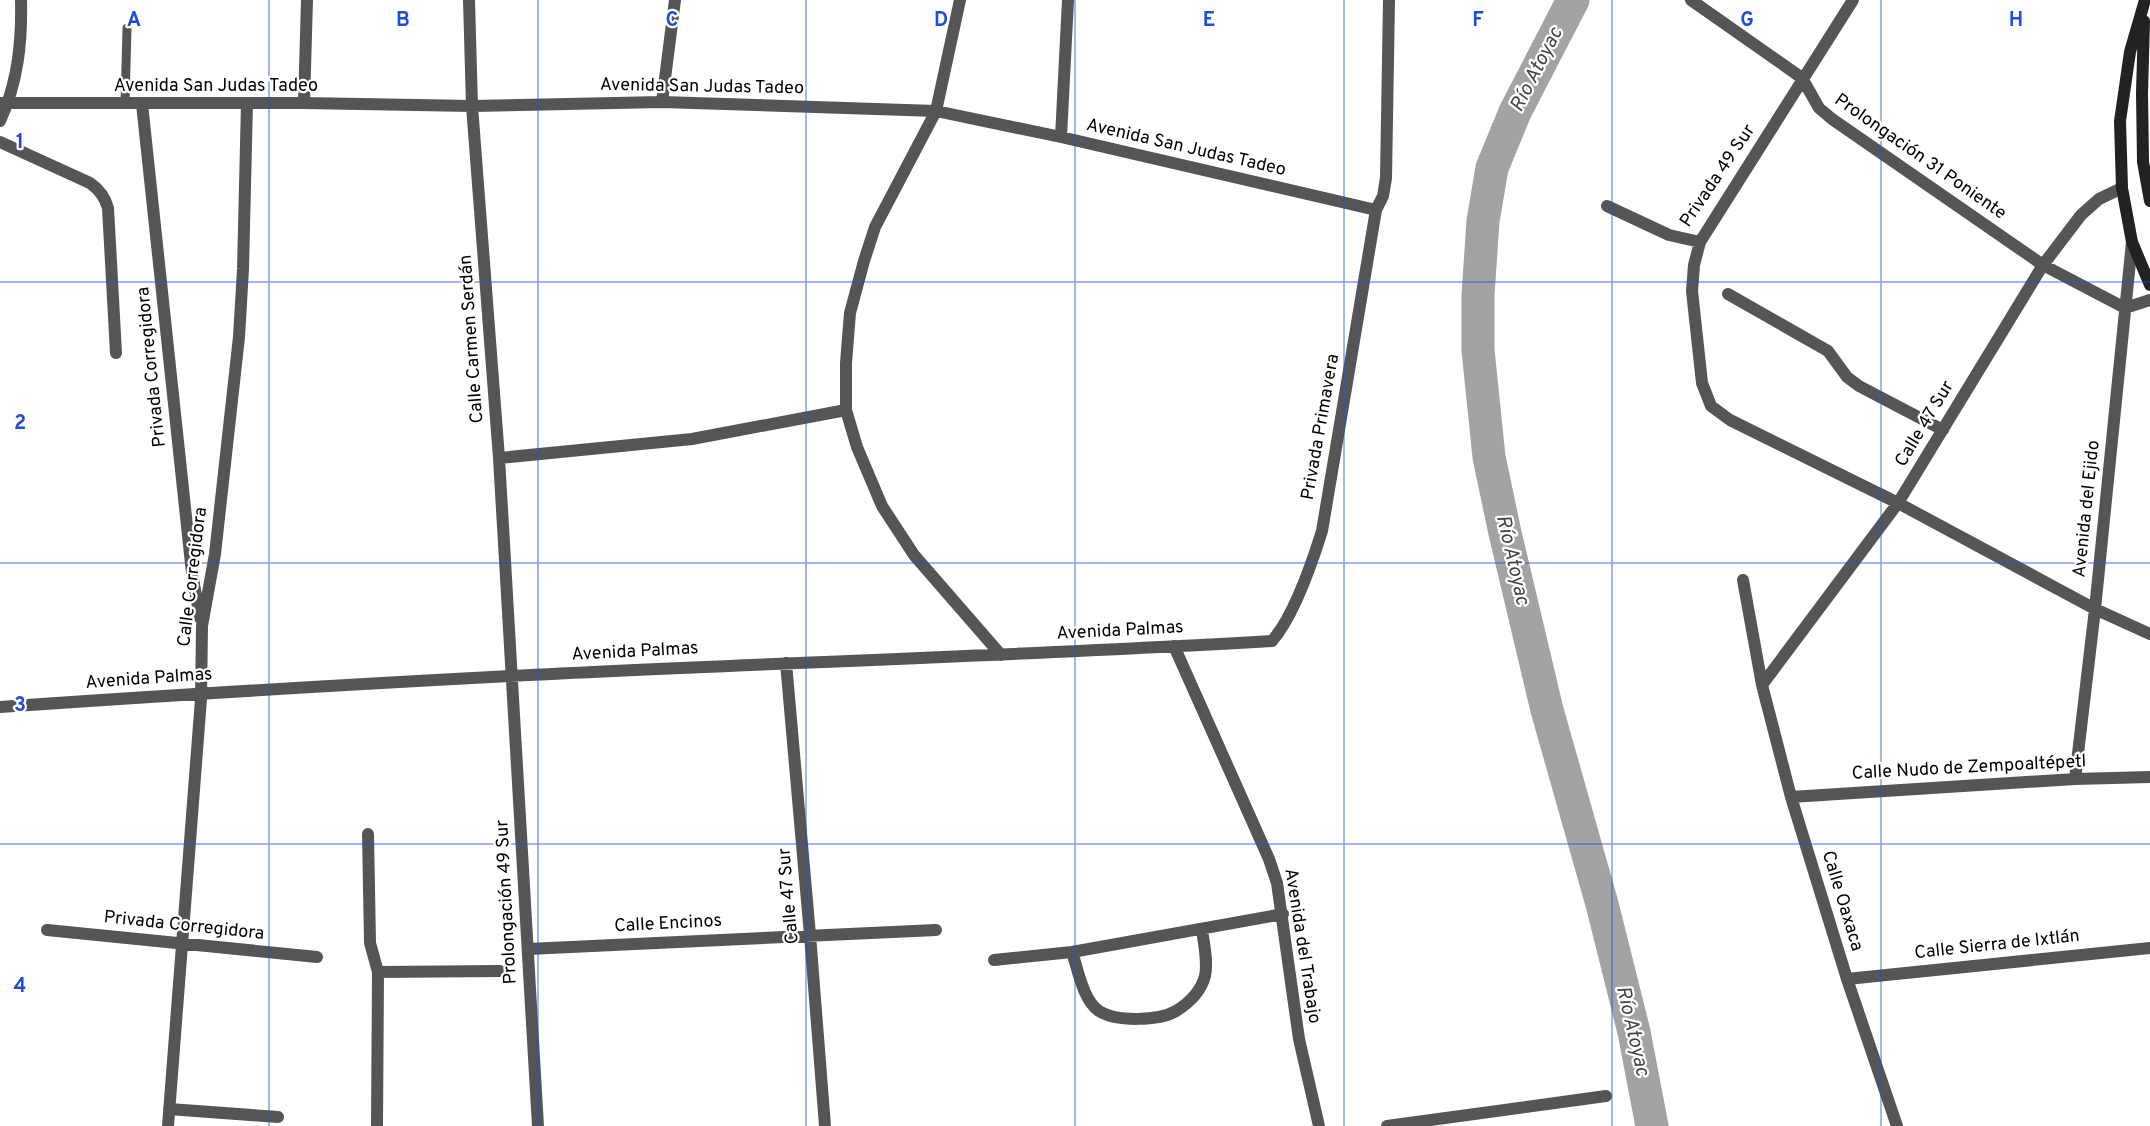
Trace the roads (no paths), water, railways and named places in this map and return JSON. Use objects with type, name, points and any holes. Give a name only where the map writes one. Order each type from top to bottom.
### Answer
[{"type":"main road","points":[[2143,1],[2130,52],[2120,121],[2122,188],[2132,242],[2150,285]]},
{"type":"main road","points":[[2143,1],[2143,162],[2150,201]]},
{"type":"street","points":[[0,121],[20,58],[21,0]]},
{"type":"street","points":[[304,103],[307,0]]},
{"type":"street","name":"Calle Carmen Serdán","points":[[469,0],[472,106],[499,458],[511,676]]},
{"type":"street","points":[[662,102],[675,0]]},
{"type":"street","points":[[960,0],[936,111],[875,227],[864,261],[850,313],[846,363],[846,410],[857,447],[882,506],[915,555],[1001,655]]},
{"type":"street","points":[[1061,137],[1068,0]]},
{"type":"street","points":[[1376,210],[1383,195],[1386,178],[1389,0]]},
{"type":"street","name":"Prolongación 31 Poniente","points":[[1691,0],[1802,78],[1819,108],[1832,119],[2043,266],[2125,308]]},
{"type":"street","name":"Privada 49 Sur","points":[[1607,206],[1669,235],[1700,242],[1853,0]]},
{"type":"street","name":"Avenida San Judas Tadeo","points":[[4,103],[304,103],[472,106],[662,102],[936,111],[1061,137],[1376,210]]},
{"type":"street","name":"Calle Corregidora","points":[[168,1126],[201,693],[202,626],[215,554],[239,337],[247,103]]},
{"type":"street","name":"Privada Corregidora","points":[[142,104],[192,573],[202,626]]},
{"type":"street","points":[[0,142],[90,183],[105,198],[108,208],[116,353]]},
{"type":"street","name":"Calle 47 Sur","points":[[1762,685],[1898,503],[2043,266],[2081,215],[2099,199],[2122,188]]},
{"type":"street","name":"Privada Primavera","points":[[1272,641],[1283,628],[1316,552],[1322,531],[1376,210]]},
{"type":"street","points":[[1700,242],[1694,265],[1692,291],[1702,383],[1711,406],[1731,420],[1898,503],[2095,609],[2150,634]]},
{"type":"street","name":"Avenida del Ejido","points":[[2075,779],[2095,609],[2132,242]]},
{"type":"street","points":[[1728,294],[1828,351],[1847,377],[1859,386],[1943,430]]},
{"type":"street","points":[[2125,308],[2150,300]]},
{"type":"street","points":[[499,458],[692,439],[846,410]]},
{"type":"street","name":"Calle Oaxaca","points":[[1743,580],[1762,685],[1791,797],[1847,979],[1898,1126]]},
{"type":"street","name":"Avenida Palmas","points":[[0,707],[201,693],[511,676],[1272,641]]},
{"type":"street","name":"Avenida del Trabajo","points":[[1174,646],[1269,859],[1277,884],[1299,1040],[1319,1126]]},
{"type":"street","name":"Calle 47 Sur","points":[[786,663],[825,1126]]},
{"type":"street","name":"Prolongación 49 Sur","points":[[511,676],[538,1126]]},
{"type":"street","name":"Calle Nudo de Zempoaltépetl","points":[[1791,797],[2075,779],[2150,777]]},
{"type":"street","points":[[368,834],[370,943],[378,972],[377,1126]]},
{"type":"street","points":[[994,960],[1072,952],[1283,914]]},
{"type":"street","name":"Privada Corregidora","points":[[47,930],[316,957]]},
{"type":"street","name":"Calle Encinos","points":[[528,949],[936,930]]},
{"type":"street","points":[[1072,952],[1087,996],[1098,1010],[1121,1019],[1147,1018],[1174,1012],[1198,992],[1205,975],[1202,930]]},
{"type":"street","name":"Calle Sierra de Ixtlán","points":[[1847,979],[2150,948]]},
{"type":"street","points":[[378,972],[500,971]]},
{"type":"street","points":[[1387,1126],[1606,1096]]},
{"type":"street","points":[[170,1109],[278,1117]]},
{"type":"lane","points":[[125,104],[127,28]]},
{"type":"waterway","name":"Río Atoyac","points":[[1573,0],[1515,112],[1492,168],[1483,221],[1478,295],[1478,350],[1489,457],[1505,533],[1547,710],[1602,904],[1634,1032],[1652,1126]]}]
